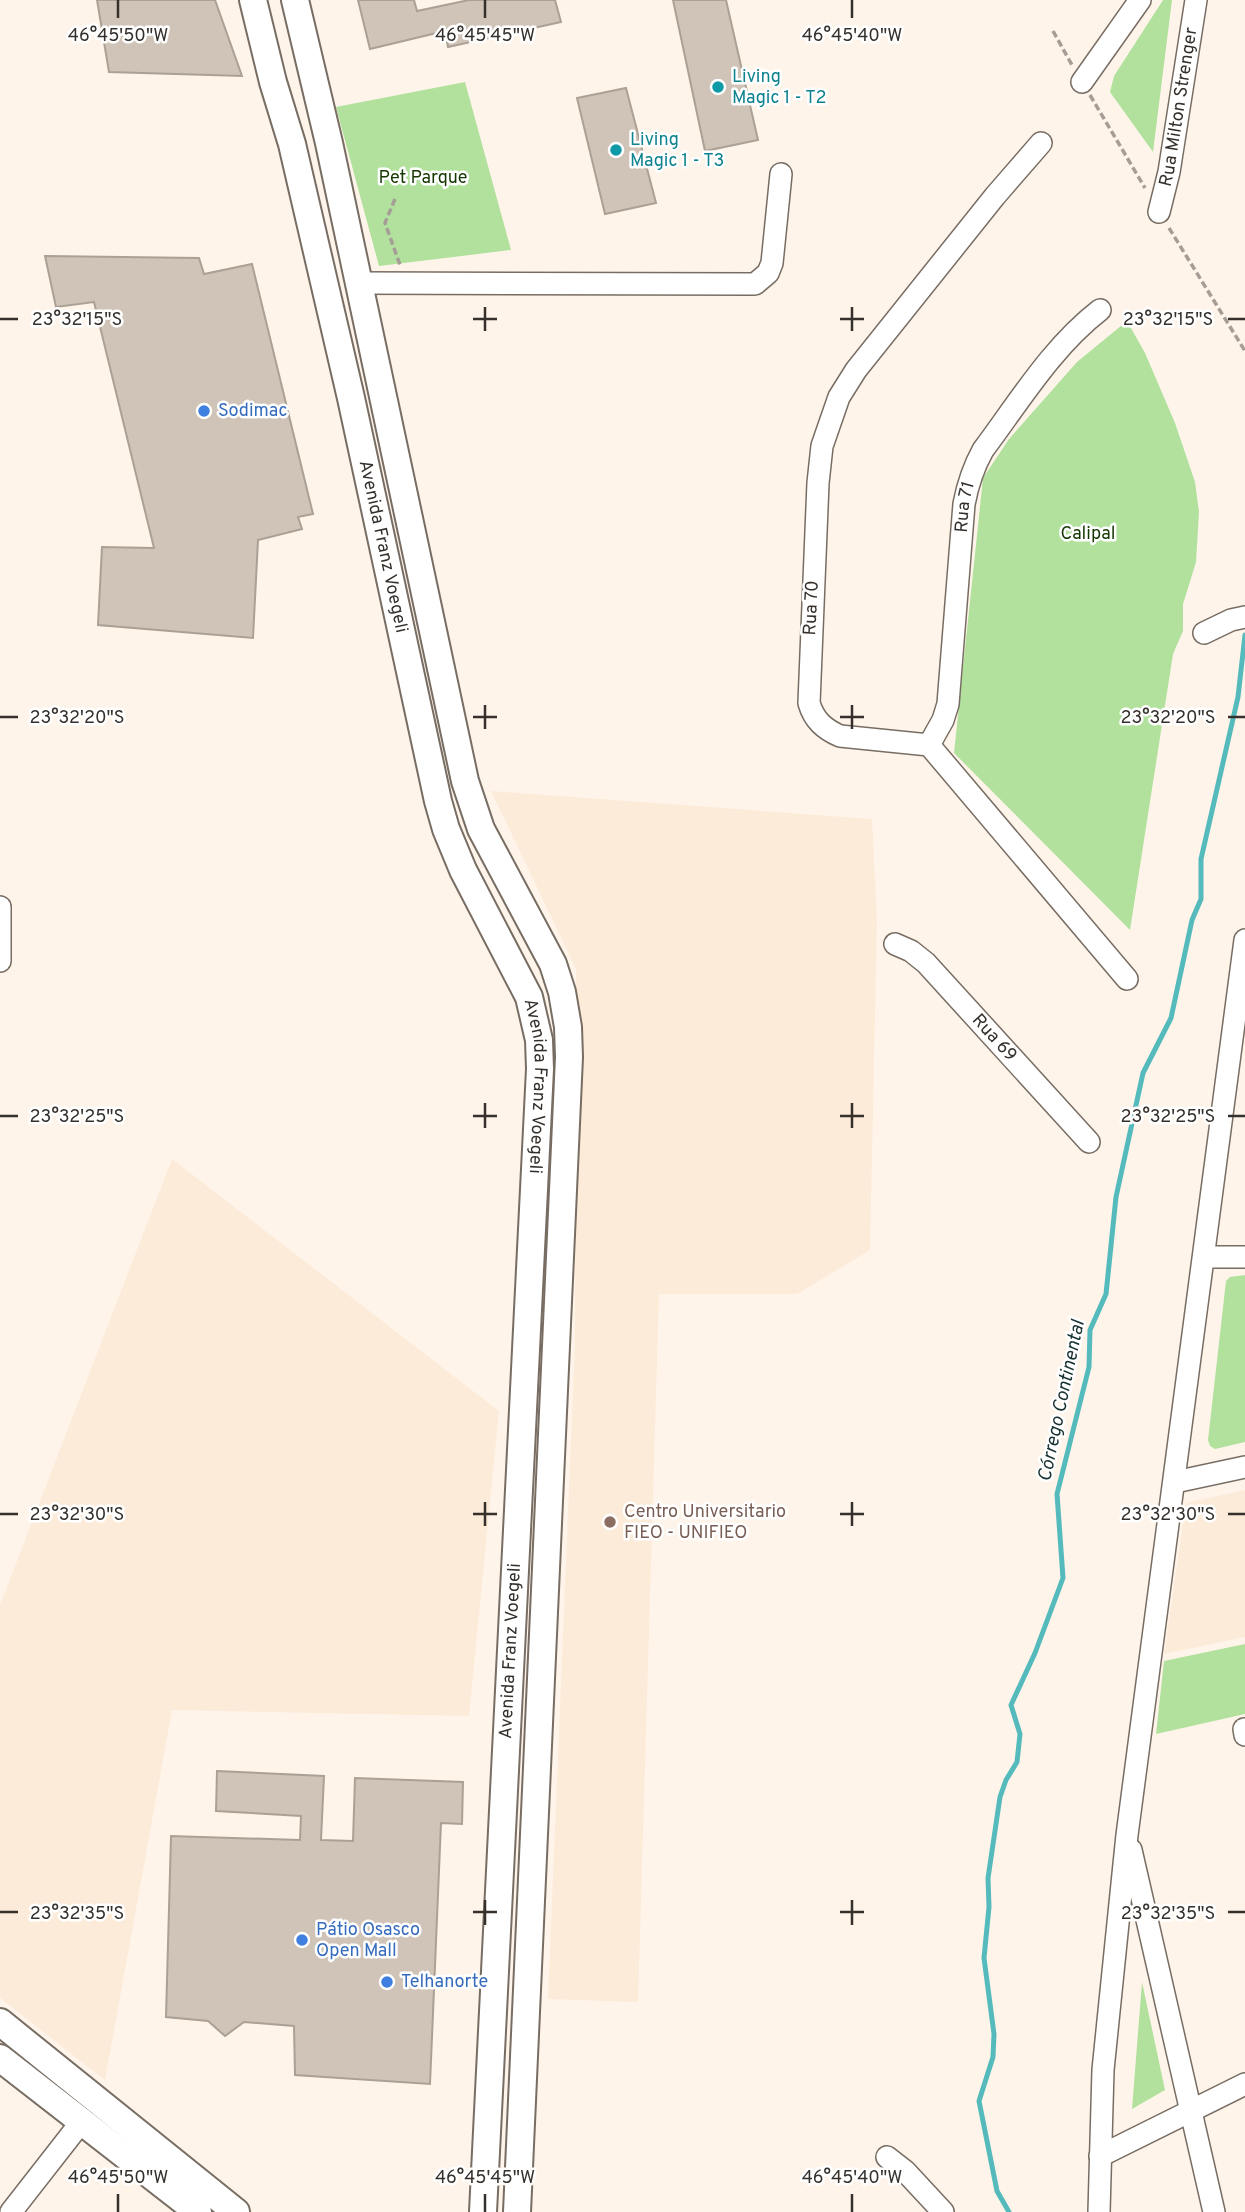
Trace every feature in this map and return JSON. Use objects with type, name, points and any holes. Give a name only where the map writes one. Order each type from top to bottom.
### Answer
[{"type":"main road","name":"Avenida Franz Voegeli","points":[[253,0],[273,82],[292,144],[351,398],[438,801],[463,870],[523,986],[539,1040],[540,1069],[483,2212]]},
{"type":"main road","name":"Avenida Franz Voegeli","points":[[295,0],[329,144],[471,804],[481,828],[547,951],[561,988],[568,1027],[569,1057],[517,2212]]},
{"type":"main road","points":[[292,144],[320,139],[329,144]]},
{"type":"main road","points":[[409,668],[420,672],[436,685],[453,730]]},
{"type":"main road","points":[[547,951],[523,986],[561,988]]},
{"type":"main road","points":[[0,2022],[236,2212]]},
{"type":"main road","points":[[0,2058],[198,2212]]},
{"type":"main road","points":[[485,2173],[519,2174]]},
{"type":"street","points":[[1082,82],[1140,0]]},
{"type":"street","name":"Rua Milton Strenger","points":[[1159,212],[1171,161],[1196,0]]},
{"type":"street","name":"Rua 70","points":[[929,745],[839,736],[828,731],[812,714],[809,687],[822,446],[839,397],[856,370],[995,196],[1041,143]]},
{"type":"street","points":[[359,283],[755,284],[768,273],[772,263],[780,174]]},
{"type":"street","name":"Rua 71","points":[[929,745],[943,720],[948,704],[964,503],[974,467],[1062,345],[1078,327],[1100,310]]},
{"type":"street","points":[[1204,634],[1231,620],[1245,617]]},
{"type":"street","points":[[929,745],[1127,979]]},
{"type":"street","points":[[0,907],[0,961]]},
{"type":"street","points":[[1099,2212],[1103,2070],[1127,1835],[1245,940]]},
{"type":"street","name":"Rua 69","points":[[895,944],[911,951],[926,963],[1089,1142]]},
{"type":"street","points":[[1204,1257],[1245,1257]]},
{"type":"street","points":[[1175,1482],[1245,1467]]},
{"type":"street","points":[[1127,1835],[1214,2212]]},
{"type":"street","points":[[1100,2156],[1245,2084]]},
{"type":"street","points":[[8,2206],[82,2120]]},
{"type":"street","points":[[887,2157],[905,2171],[943,2212]]},
{"type":"path","points":[[395,200],[385,223],[395,254],[409,283]]},
{"type":"shaded area","name":"Centro Universitario FIEO - UNIFIEO","points":[[491,791],[872,819],[877,920],[870,1250],[797,1294],[659,1294],[638,2002],[548,1999],[575,1342],[576,969]]},
{"type":"shaded area","points":[[172,1159],[499,1411],[469,1716],[172,1710],[105,2080],[0,1998],[0,1605]]},
{"type":"shaded area","points":[[1245,1490],[1245,1637],[1164,1654],[1186,1503]]},
{"type":"green space","points":[[1163,0],[1172,0],[1153,152],[1110,92],[1114,76]]},
{"type":"green space","name":"Pet Parque","points":[[465,82],[511,250],[379,266],[336,107]]},
{"type":"green space","name":"Calipal","points":[[1127,321],[1145,353],[1175,423],[1195,482],[1199,512],[1196,562],[1183,604],[1183,631],[1173,654],[1130,930],[954,753],[983,478],[1009,439],[1077,362]]},
{"type":"green space","points":[[1245,1275],[1245,1442],[1215,1449],[1210,1446],[1208,1440],[1226,1281],[1230,1277]]},
{"type":"green space","points":[[1245,1644],[1245,1714],[1156,1734],[1164,1661]]},
{"type":"green space","points":[[1142,1982],[1165,2090],[1132,2109]]},
{"type":"building","points":[[97,0],[215,0],[242,76],[109,72]]},
{"type":"building","points":[[358,0],[414,0],[417,11],[469,0],[555,0],[561,22],[448,47],[445,31],[370,49]]},
{"type":"building","name":"Living Magic 1 - T2","points":[[673,0],[726,0],[758,140],[705,151]]},
{"type":"building","name":"Living Magic 1 - T3","points":[[626,88],[656,203],[605,214],[577,98]]},
{"type":"building","name":"Sodimac","points":[[45,256],[199,258],[204,274],[252,264],[313,514],[298,517],[302,529],[258,540],[253,638],[98,625],[102,547],[154,548],[94,302],[56,307]]},
{"type":"building","name":"Pátio Osasco Open Mall","points":[[217,1771],[324,1776],[321,1840],[353,1841],[355,1778],[463,1782],[462,1824],[441,1823],[430,2084],[295,2075],[294,2026],[244,2022],[225,2036],[208,2021],[166,2017],[171,1836],[300,1840],[301,1816],[216,1811]]},
{"type":"waterway","name":"Córrego Continental","points":[[1009,2212],[997,2191],[979,2101],[993,2057],[994,2034],[984,1958],[989,1907],[988,1878],[1000,1797],[1017,1762],[1020,1734],[1011,1705],[1035,1653],[1063,1578],[1057,1494],[1089,1367],[1090,1330],[1106,1294],[1116,1197],[1143,1073],[1171,1018],[1192,920],[1201,899],[1201,859],[1238,697],[1245,635]]},
{"type":"place","name":"Living Magic 1 - T2","points":[[718,87]]},
{"type":"place","name":"Living Magic 1 - T3","points":[[616,150]]},
{"type":"place","name":"Sodimac","points":[[204,411]]},
{"type":"place","name":"Centro Universitario FIEO - UNIFIEO","points":[[610,1522]]},
{"type":"place","name":"Pátio Osasco Open Mall","points":[[302,1940]]},
{"type":"place","name":"Telhanorte","points":[[387,1982]]}]
